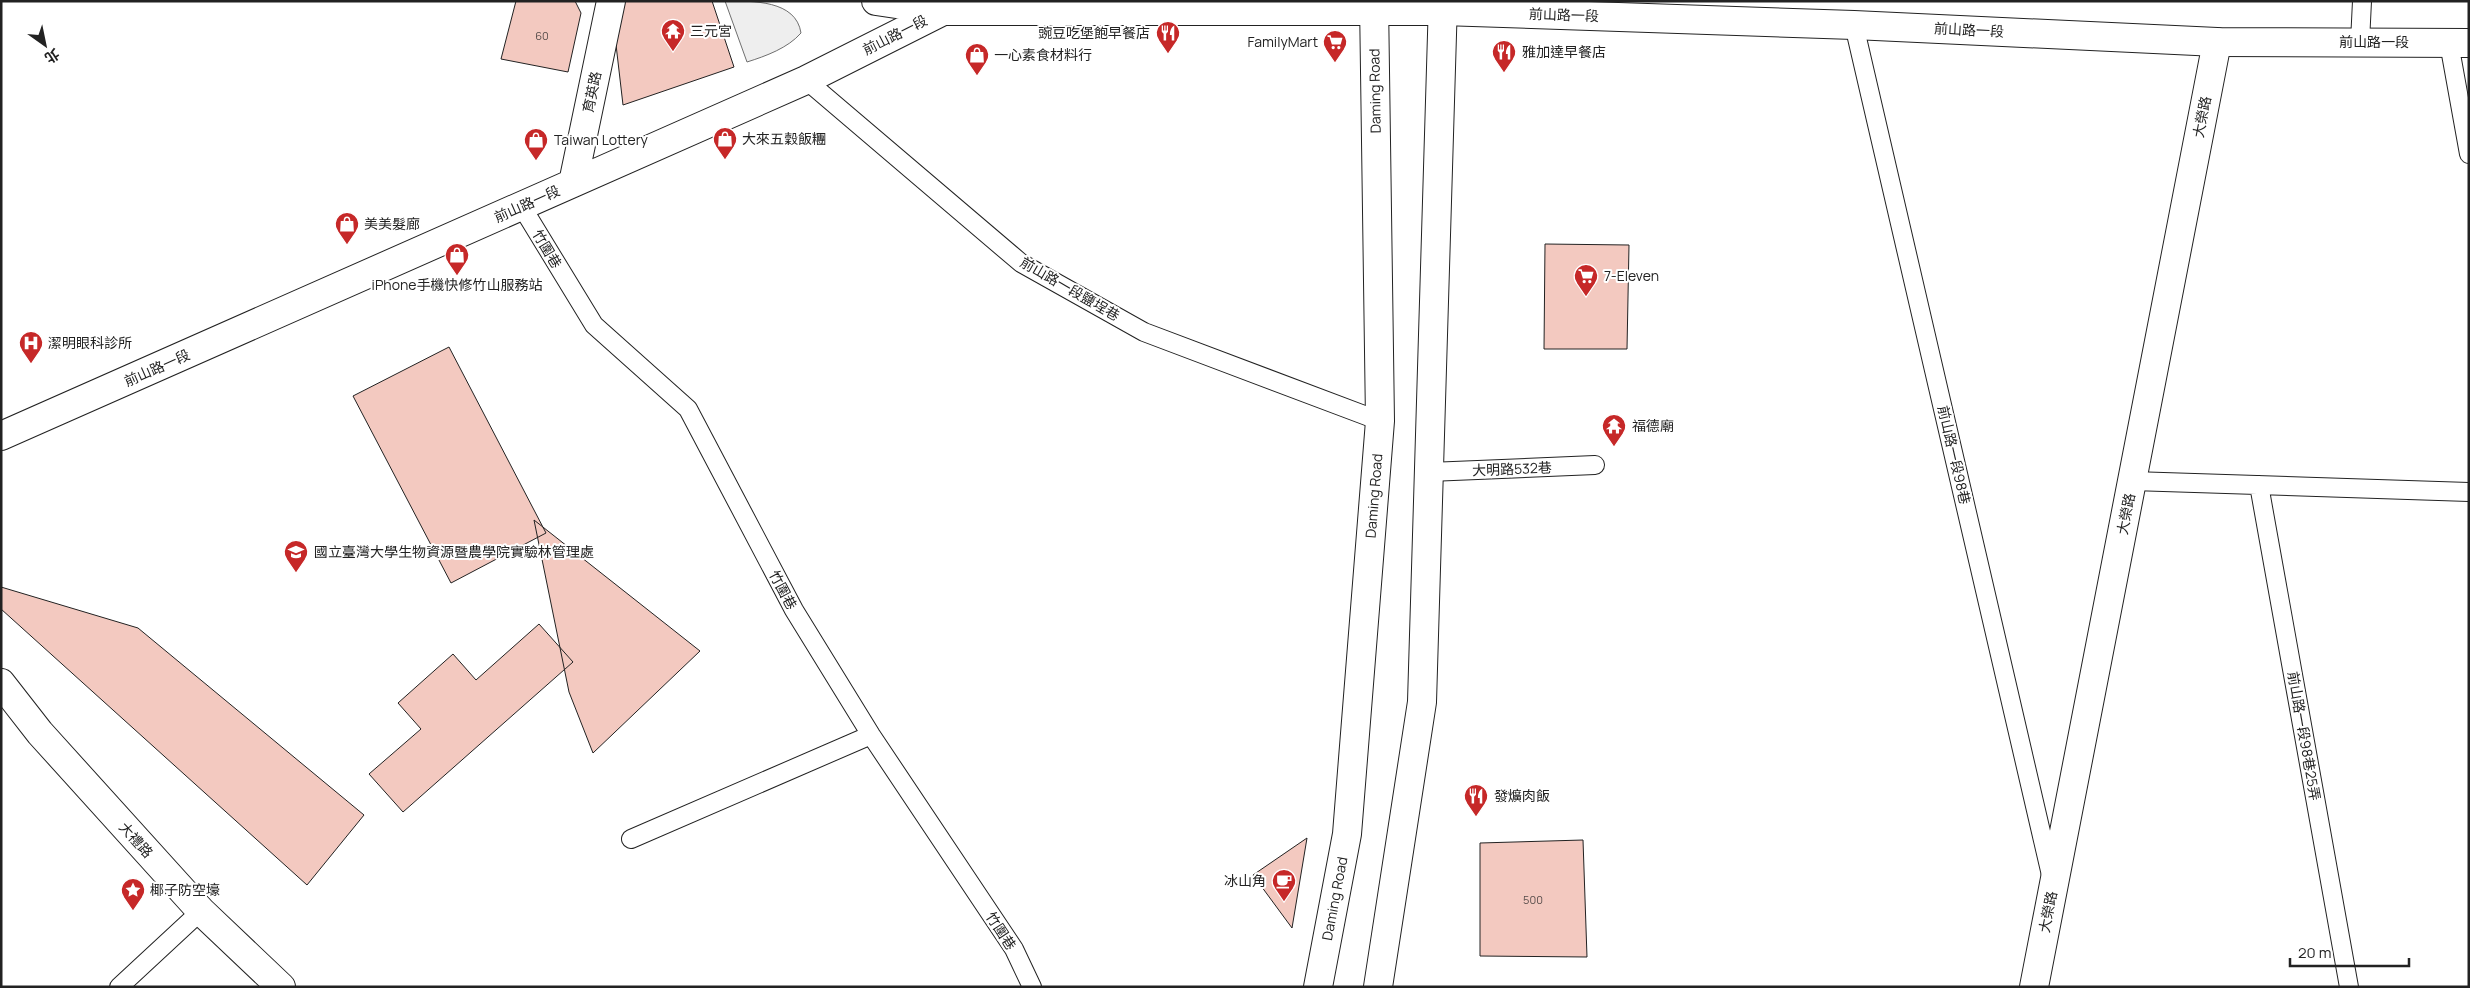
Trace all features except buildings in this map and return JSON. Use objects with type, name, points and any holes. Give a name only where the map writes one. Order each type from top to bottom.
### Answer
[{"type":"street","name":"育英路","points":[[573,183],[611,1]]},
{"type":"street","points":[[876,1],[943,11]]},
{"type":"street","name":"Daming Road","points":[[1318,987],[1346,834],[1380,421],[1374,6]]},
{"type":"street","name":"前山路一段","points":[[1,436],[806,80],[943,11],[1443,6],[2217,42],[2459,43]]},
{"type":"street","points":[[1378,987],[1422,702],[1443,6]]},
{"type":"street","name":"大榮路","points":[[2034,987],[2217,42]]},
{"type":"street","name":"大禮路","points":[[1,683],[40,734],[201,911],[281,987]]},
{"type":"lane","points":[[2360,42],[2362,1]]},
{"type":"lane","name":"前山路一段98巷","points":[[1854,25],[2053,886]]},
{"type":"lane","points":[[2459,43],[2469,154]]},
{"type":"lane","name":"前山路一段鹽埕巷","points":[[806,80],[1021,262],[1144,332],[1380,421]]},
{"type":"lane","name":"竹圍巷","points":[[522,207],[594,325],[688,409],[794,610],[871,735],[1014,949],[1032,987]]},
{"type":"lane","name":"大明路532巷","points":[[1429,472],[1596,465]]},
{"type":"lane","points":[[2132,481],[2469,492]]},
{"type":"lane","name":"前山路一段98巷25弄","points":[[2259,486],[2349,987]]},
{"type":"lane","points":[[631,839],[871,735]]},
{"type":"lane","points":[[119,987],[201,911]]},
{"type":"shaded area","points":[[725,1],[760,2],[782,8],[791,14],[797,22],[801,33],[783,47],[747,62]]},
{"type":"place","name":"三元宮","points":[[673,52]]},
{"type":"place","name":"豌豆吃堡飽早餐店","points":[[1168,54]]},
{"type":"place","name":"FamilyMart","points":[[1335,63]]},
{"type":"place","name":"雅加達早餐店","points":[[1504,73]]},
{"type":"place","name":"一心素食材料行","points":[[977,76]]},
{"type":"place","name":"大來五穀飯糰","points":[[725,160]]},
{"type":"place","name":"Taiwan Lottery","points":[[536,161]]},
{"type":"place","name":"美美髮廊","points":[[347,245]]},
{"type":"place","name":"iPhone手機快修竹山服務站","points":[[457,276]]},
{"type":"place","name":"7-Eleven","points":[[1586,297]]},
{"type":"place","name":"潔明眼科診所","points":[[31,364]]},
{"type":"place","name":"福德廟","points":[[1614,447]]},
{"type":"place","name":"國立臺灣大學生物資源暨農學院實驗林管理處","points":[[296,573]]},
{"type":"place","name":"發爌肉飯","points":[[1476,817]]},
{"type":"place","name":"冰山角","points":[[1284,902]]},
{"type":"place","name":"椰子防空壕","points":[[133,911]]}]
